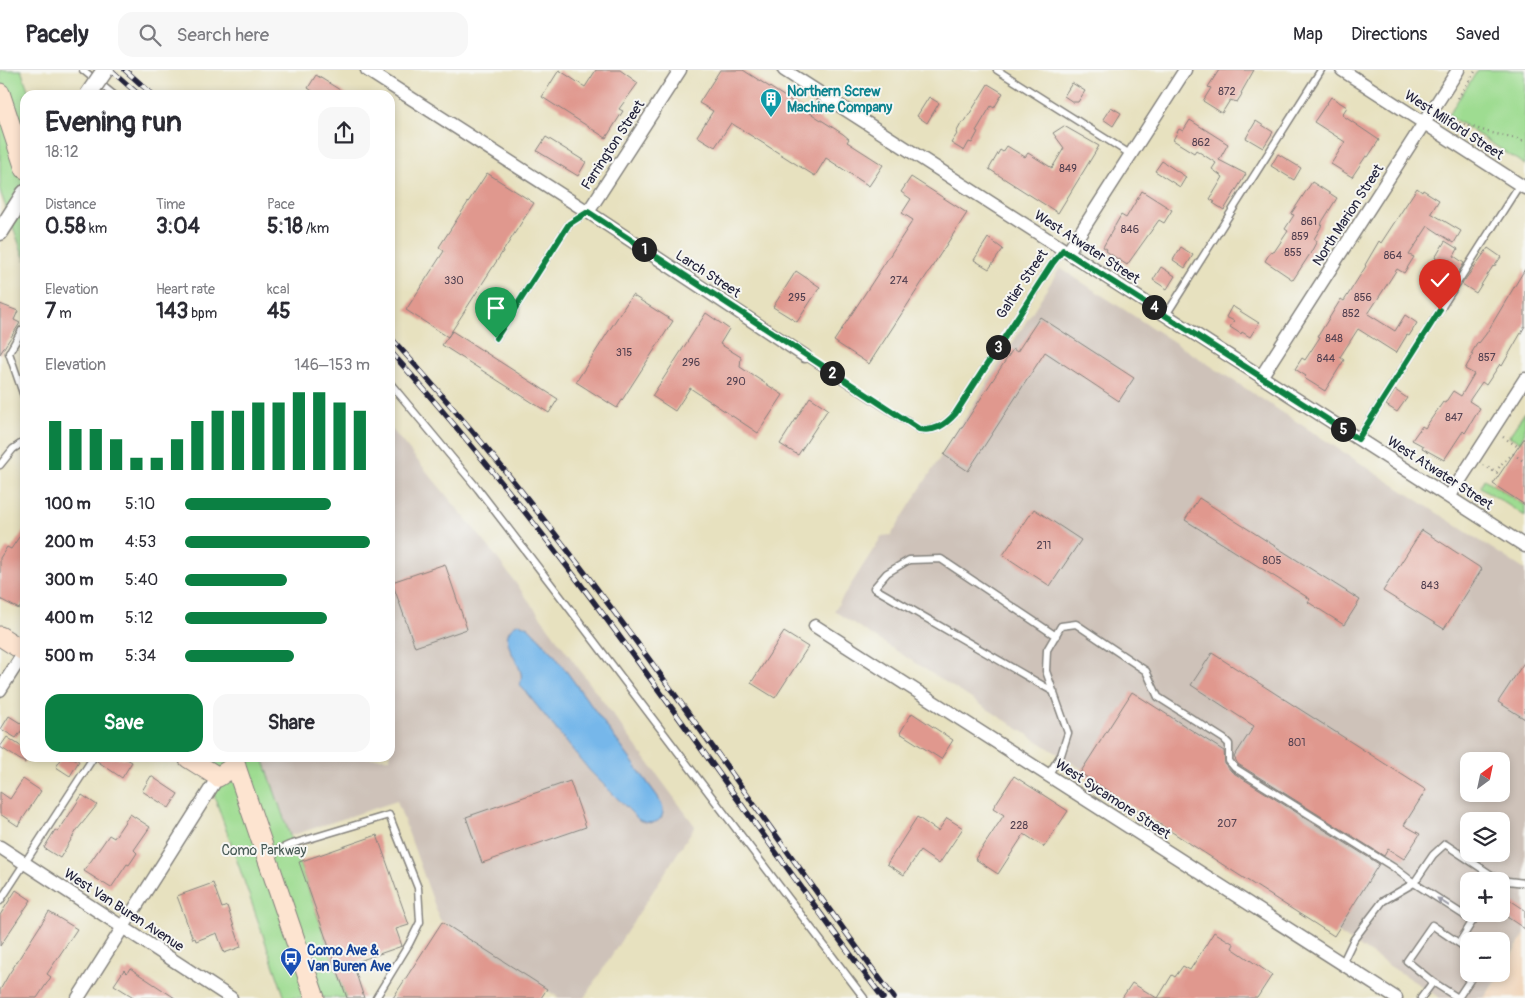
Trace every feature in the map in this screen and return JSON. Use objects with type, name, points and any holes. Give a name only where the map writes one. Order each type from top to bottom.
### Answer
[{"type":"main road","points":[[0,93],[20,154]]},
{"type":"main road","points":[[0,636],[20,649]]},
{"type":"main road","points":[[194,762],[218,777],[233,762]]},
{"type":"main road","points":[[234,762],[316,998]]},
{"type":"street","points":[[91,90],[105,70]]},
{"type":"street","name":"Larch Street","points":[[367,70],[588,212],[805,356]]},
{"type":"street","name":"Farrington Street","points":[[588,212],[680,70]]},
{"type":"street","name":"West Atwater Street","points":[[784,70],[1525,546]]},
{"type":"street","name":"Galtier Street","points":[[1065,251],[1185,70]]},
{"type":"street","name":"West Milford Street","points":[[1342,70],[1522,186]]},
{"type":"street","name":"North Marion Street","points":[[1261,377],[1458,70]]},
{"type":"street","points":[[0,232],[20,201]]},
{"type":"street","points":[[1449,497],[1525,379]]},
{"type":"street","name":"West Sycamore Street","points":[[815,626],[1396,998]]},
{"type":"street","points":[[0,690],[20,660]]},
{"type":"street","points":[[78,998],[218,777]]},
{"type":"street","name":"West Van Buren Avenue","points":[[0,848],[231,998]]},
{"type":"lane","points":[[83,70],[108,90]]},
{"type":"lane","points":[[997,70],[1130,154]]},
{"type":"lane","points":[[1166,315],[1321,70]]},
{"type":"lane","points":[[1358,439],[1522,186]]},
{"type":"lane","points":[[496,338],[569,224],[588,212]]},
{"type":"lane","name":"Galtier Street","points":[[935,430],[947,423],[955,414],[1052,264],[1065,251]]},
{"type":"lane","points":[[20,334],[9,353],[20,385]]},
{"type":"lane","name":"Larch Street","points":[[805,356],[919,429],[935,430]]},
{"type":"lane","points":[[395,389],[533,560],[864,998]]},
{"type":"lane","points":[[0,465],[13,449],[20,444]]},
{"type":"lane","points":[[1054,692],[874,588],[887,573],[909,560],[942,559],[1056,636]]},
{"type":"lane","points":[[1048,776],[1061,756],[1068,733],[1046,672],[1047,650],[1062,626],[1076,624],[1146,671],[1158,697],[1224,739],[1229,744],[1228,761],[1235,768],[1393,867],[1460,913]]},
{"type":"lane","points":[[0,901],[89,762]]},
{"type":"lane","points":[[266,856],[290,845],[389,815],[418,888],[420,922],[409,944],[376,998]]},
{"type":"lane","points":[[1342,964],[1354,939],[1383,901],[1414,883],[1433,856],[1446,844],[1487,872]]},
{"type":"lane","points":[[1510,881],[1525,883]]},
{"type":"lane","points":[[1469,982],[1458,998],[1432,982],[1407,961],[1432,925],[1458,943],[1472,922]]},
{"type":"lane","points":[[1422,998],[1432,982]]},
{"type":"path","points":[[1445,118],[1488,132],[1525,141]]},
{"type":"path","points":[[1499,434],[1517,446]]},
{"type":"path","points":[[1481,462],[1497,473],[1503,462],[1513,454],[1525,462]]},
{"type":"shaded area","points":[[1060,268],[1525,570],[1525,934],[1510,957],[1510,932],[1460,932],[1460,982],[1495,982],[1484,998],[1440,998],[834,611],[882,536],[891,535]]},
{"type":"shaded area","points":[[395,433],[489,547],[695,826],[584,998],[559,998],[440,920],[397,801],[290,836],[264,762],[395,762]]},
{"type":"shaded area","points":[[1525,934],[1525,998],[1484,998],[1495,982],[1510,982],[1510,959]]},
{"type":"green space","points":[[0,70],[21,70],[28,90],[20,90],[20,246],[0,191]]},
{"type":"green space","points":[[1478,70],[1525,70],[1525,165],[1448,115]]},
{"type":"green space","points":[[1525,412],[1525,433],[1520,442],[1509,436]]},
{"type":"green space","points":[[1484,479],[1522,504],[1525,503],[1525,516],[1480,487]]},
{"type":"green space","name":"Como Parkway","points":[[202,762],[264,762],[346,998],[285,998]]},
{"type":"water","points":[[519,623],[528,627],[553,653],[658,797],[663,809],[661,818],[651,823],[639,820],[590,771],[520,685],[521,673],[509,646],[508,639],[508,633]]},
{"type":"building","points":[[559,70],[585,87],[596,70],[620,70],[638,83],[619,109],[623,111],[606,138],[542,97]]},
{"type":"building","name":"Northern Screw Machine Company","points":[[720,70],[743,70],[843,134],[849,139],[847,142],[883,165],[869,186],[826,158],[815,176],[731,123],[715,147],[697,136],[713,111],[699,103]]},
{"type":"building","points":[[1219,70],[1254,70],[1237,102],[1230,100],[1222,113],[1203,101],[1211,88],[1208,87]]},
{"type":"building","points":[[316,75],[340,90],[311,90],[308,88]]},
{"type":"building","points":[[1072,83],[1085,91],[1078,102],[1073,102],[1064,96]]},
{"type":"building","points":[[988,84],[1003,93],[994,108],[991,106],[976,131],[978,132],[972,143],[969,142],[964,151],[951,143],[962,122],[964,123]]},
{"type":"building","points":[[929,97],[939,103],[927,123],[917,116]]},
{"type":"building","points":[[1331,97],[1347,107],[1342,115],[1379,140],[1352,177],[1331,164],[1345,142],[1314,122]]},
{"type":"building","points":[[1111,107],[1121,113],[1113,126],[1103,119]]},
{"type":"building","points":[[1190,120],[1228,144],[1219,160],[1246,174],[1224,210],[1210,199],[1223,177],[1212,169],[1216,163],[1196,150],[1194,153],[1173,140],[1179,129],[1183,131]]},
{"type":"building","points":[[1256,121],[1273,132],[1263,148],[1246,138]]},
{"type":"building","points":[[1064,126],[1099,146],[1058,213],[989,169],[1000,150],[1003,152],[1007,146],[1025,157],[1028,153],[1052,168],[1064,148],[1053,133]]},
{"type":"building","points":[[546,137],[586,162],[578,176],[537,151]]},
{"type":"building","points":[[1278,154],[1301,168],[1294,180],[1271,166]]},
{"type":"building","points":[[1162,161],[1186,177],[1180,187],[1155,171]]},
{"type":"building","points":[[487,173],[534,203],[448,337],[406,310],[444,251],[439,247]]},
{"type":"building","points":[[911,177],[967,213],[869,364],[834,341],[913,220],[902,213],[911,199],[901,192]]},
{"type":"building","points":[[1312,182],[1337,198],[1314,239],[1317,241],[1293,280],[1265,261],[1271,251],[1274,252],[1288,231],[1285,229],[1294,215],[1291,214]]},
{"type":"building","points":[[1417,188],[1439,200],[1431,213],[1461,231],[1454,243],[1428,226],[1409,255],[1414,257],[1404,273],[1397,269],[1368,314],[1395,331],[1405,315],[1417,323],[1396,353],[1358,329],[1340,357],[1344,360],[1325,391],[1304,378],[1306,376],[1295,369],[1302,358],[1305,360],[1341,299],[1344,301],[1379,241],[1381,243]]},
{"type":"building","points":[[1142,191],[1172,210],[1164,223],[1159,220],[1127,265],[1103,247],[1121,215],[1126,218]]},
{"type":"building","points":[[988,238],[1003,249],[989,269],[974,260]]},
{"type":"building","points":[[1445,241],[1458,249],[1454,256],[1464,263],[1458,273],[1435,258]]},
{"type":"building","points":[[1181,247],[1193,255],[1185,268],[1173,260]]},
{"type":"building","points":[[1488,248],[1501,257],[1476,293],[1462,284]]},
{"type":"building","points":[[1161,267],[1175,276],[1167,289],[1153,280]]},
{"type":"building","points":[[1525,269],[1525,326],[1502,366],[1500,364],[1486,385],[1482,382],[1469,401],[1480,408],[1465,433],[1463,431],[1444,460],[1412,440],[1422,426],[1425,428],[1453,391],[1461,396],[1474,374],[1465,369],[1473,355],[1471,354],[1478,342],[1486,334]]},
{"type":"building","points":[[796,271],[820,287],[797,322],[773,307]]},
{"type":"building","points":[[632,295],[673,321],[617,408],[576,382]]},
{"type":"building","points":[[0,304],[18,311],[14,320],[20,323],[0,354]]},
{"type":"building","points":[[1232,306],[1259,323],[1250,337],[1230,327],[1234,321],[1226,317]]},
{"type":"building","points":[[706,313],[729,329],[720,344],[741,357],[740,367],[783,395],[758,433],[690,388],[675,411],[652,396]]},
{"type":"building","points":[[1040,317],[1134,378],[1119,401],[1045,352],[968,471],[944,455],[1013,349],[1017,352]]},
{"type":"building","points":[[452,331],[558,399],[549,413],[442,345]]},
{"type":"building","points":[[1395,390],[1407,398],[1397,412],[1386,405]]},
{"type":"building","points":[[810,397],[828,409],[798,455],[780,444]]},
{"type":"building","points":[[1525,437],[1525,505],[1493,484]]},
{"type":"building","points":[[1199,498],[1360,600],[1344,625],[1308,602],[1310,599],[1185,520]]},
{"type":"building","points":[[1034,509],[1081,540],[1050,586],[1003,555]]},
{"type":"building","points":[[1422,530],[1482,569],[1444,629],[1383,591]]},
{"type":"building","points":[[20,536],[19,609],[0,599],[0,558],[7,547],[11,549]]},
{"type":"building","points":[[445,564],[467,629],[415,647],[395,590],[395,581]]},
{"type":"building","points":[[784,632],[808,647],[775,698],[751,683]]},
{"type":"building","points":[[1212,653],[1426,790],[1404,825],[1420,834],[1404,859],[1388,849],[1384,856],[1238,764],[1234,757],[1254,726],[1191,685]]},
{"type":"building","points":[[1525,661],[1525,719],[1498,702]]},
{"type":"building","points":[[1132,692],[1224,751],[1225,764],[1232,772],[1379,864],[1334,936],[1080,773]]},
{"type":"building","points":[[912,713],[953,740],[941,759],[900,733]]},
{"type":"building","points":[[9,716],[20,723],[20,733],[16,738],[1,729]]},
{"type":"building","points":[[7,737],[20,746],[20,760],[0,747]]},
{"type":"building","points":[[59,762],[78,762],[70,776],[56,767]]},
{"type":"building","points":[[98,762],[132,762],[122,778]]},
{"type":"building","points":[[151,776],[178,794],[169,808],[142,791]]},
{"type":"building","points":[[1014,776],[1068,811],[1044,847],[1024,834],[998,874],[975,859],[1004,815],[993,808]]},
{"type":"building","points":[[23,779],[41,791],[18,826],[0,814],[0,792],[10,799]]},
{"type":"building","points":[[570,781],[586,827],[482,863],[466,817]]},
{"type":"building","points":[[82,795],[97,805],[77,830],[60,858],[44,848],[55,830],[58,832]]},
{"type":"building","points":[[130,814],[150,827],[134,850],[137,853],[111,888],[84,871],[109,835],[114,838]]},
{"type":"building","points":[[917,817],[938,831],[947,818],[963,828],[939,864],[920,851],[904,875],[887,864]]},
{"type":"building","points":[[377,835],[409,925],[396,929],[402,946],[359,961],[355,970],[364,998],[347,998],[299,862]]},
{"type":"building","points":[[213,883],[222,908],[227,906],[241,947],[224,953],[217,933],[196,941],[195,938],[193,939],[177,896]]},
{"type":"building","points":[[16,890],[31,900],[0,946],[0,915]]},
{"type":"building","points":[[1510,900],[1525,910],[1525,929],[1510,919]]},
{"type":"building","points":[[49,912],[77,929],[47,974],[51,977],[37,998],[0,998],[0,990],[9,974]]},
{"type":"building","points":[[442,922],[547,989],[541,998],[393,998]]},
{"type":"building","points":[[1214,932],[1234,944],[1232,948],[1272,975],[1257,998],[1158,998],[1172,975],[1175,977],[1183,966],[1190,970]]},
{"type":"building","points":[[130,968],[175,998],[135,998],[114,985],[124,970],[127,973]]},
{"type":"building","points":[[1132,983],[1157,998],[1122,998]]},
{"type":"railway","points":[[111,70],[133,90]]},
{"type":"railway","points":[[125,70],[147,90]]},
{"type":"railway","points":[[395,343],[459,415],[589,578],[894,998]]},
{"type":"railway","points":[[395,357],[457,428],[583,588],[883,998]]},
{"type":"place","name":"Northern Screw Machine Company","points":[[771,118]]},
{"type":"place","name":"Como Ave & Van Buren Ave","points":[[291,977]]},
{"type":"route","points":[[496,338],[569,224],[588,212],[919,429],[935,430],[947,423],[955,414],[1063,250],[1358,439],[1440,310]]}]
